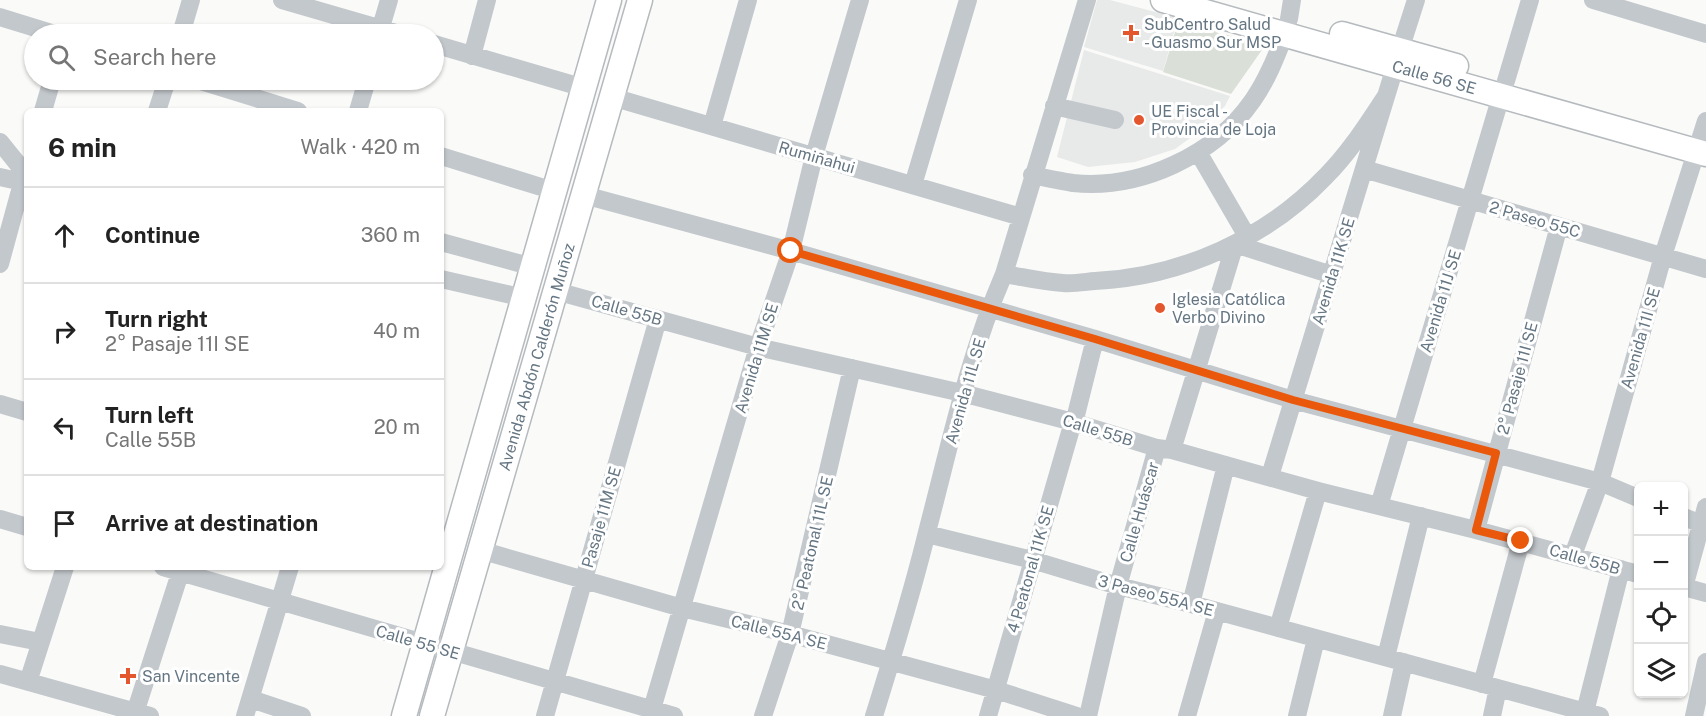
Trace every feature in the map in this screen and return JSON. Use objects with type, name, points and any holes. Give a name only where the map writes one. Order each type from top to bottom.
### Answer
[{"type":"main road","name":"Avenida Abdón Calderón Muñoz","points":[[444,559],[524,298],[609,0]]},
{"type":"main road","name":"Avenida Abdón Calderón Muñoz","points":[[432,716],[640,0]]},
{"type":"main road","name":"Calle 56 SE","points":[[1163,0],[1288,18]]},
{"type":"main road","name":"Calle 56 SE","points":[[1225,0],[1288,18],[1398,58],[1703,140]]},
{"type":"main road","name":"Avenida Abdón Calderón Muñoz","points":[[404,716],[425,644],[442,570]]},
{"type":"street","points":[[184,24],[191,0]]},
{"type":"street","points":[[282,0],[356,24]]},
{"type":"street","points":[[382,24],[388,0]]},
{"type":"street","points":[[472,56],[488,0]]},
{"type":"street","points":[[712,126],[748,0]]},
{"type":"street","name":"Avenida 11M SE","points":[[651,713],[758,347],[791,251],[814,156],[860,0]]},
{"type":"street","points":[[913,185],[968,0]]},
{"type":"street","name":"Avenida 11L SE","points":[[874,716],[927,534],[962,393],[989,309],[1004,274],[1087,0]]},
{"type":"street","name":"Avenida 11K SE","points":[[1270,476],[1416,0]]},
{"type":"street","name":"Avenida 11J SE","points":[[1379,506],[1530,0]]},
{"type":"street","points":[[1593,0],[1631,5],[1706,34]]},
{"type":"street","points":[[0,17],[24,24]]},
{"type":"street","points":[[1032,176],[1075,183],[1118,182],[1159,171],[1198,152],[1227,129],[1252,101],[1272,69],[1288,18]]},
{"type":"street","points":[[444,48],[584,88]]},
{"type":"street","points":[[44,108],[49,90]]},
{"type":"street","points":[[158,108],[164,90]]},
{"type":"street","points":[[222,90],[260,105],[279,108]]},
{"type":"street","points":[[359,108],[364,90]]},
{"type":"street","points":[[1004,274],[1064,283],[1122,280],[1180,267],[1241,241],[1289,210],[1326,176],[1358,138],[1386,96]]},
{"type":"street","name":"Rumiñahui","points":[[612,97],[1021,217]]},
{"type":"street","points":[[1054,106],[1115,120]]},
{"type":"street","name":"Avenida 11I SE","points":[[1573,555],[1600,482],[1663,256],[1703,140]]},
{"type":"street","points":[[0,142],[24,175]]},
{"type":"street","points":[[1198,152],[1241,241],[1332,275]]},
{"type":"street","points":[[444,157],[554,191]]},
{"type":"street","name":"2 Paseo 55C","points":[[1364,169],[1706,269]]},
{"type":"street","points":[[0,177],[24,176]]},
{"type":"street","points":[[0,264],[24,180]]},
{"type":"street","points":[[584,195],[791,251],[1095,339],[1293,400],[1600,482],[1634,496]]},
{"type":"street","name":"2° Pasaje 11I SE","points":[[1476,530],[1558,226]]},
{"type":"street","name":"Calle Huáscar","points":[[1088,716],[1118,586],[1164,449],[1241,241]]},
{"type":"street","points":[[444,243],[533,267]]},
{"type":"street","points":[[444,280],[524,298]]},
{"type":"street","name":"Calle 55B","points":[[556,291],[758,347],[962,393],[1073,422],[1318,491],[1521,541],[1630,572]]},
{"type":"street","name":"Pasaje 11M SE","points":[[545,716],[658,319]]},
{"type":"street","name":"4 Peatonal 11K SE","points":[[988,716],[1095,339]]},
{"type":"street","name":"2° Peatonal 11L SE","points":[[763,716],[790,634],[852,368]]},
{"type":"street","points":[[0,404],[24,411]]},
{"type":"street","points":[[1191,604],[1226,465]]},
{"type":"street","points":[[1278,628],[1318,491]]},
{"type":"street","points":[[1386,657],[1421,516]]},
{"type":"street","points":[[1688,517],[1704,519],[1688,573]]},
{"type":"street","points":[[0,519],[24,526]]},
{"type":"street","name":"3 Paseo 55A SE","points":[[927,534],[1032,560],[1118,586],[1593,714]]},
{"type":"street","points":[[1492,716],[1490,686],[1521,541]]},
{"type":"street","name":"Calle 55A SE","points":[[480,550],[682,608],[790,634],[996,690],[1077,716]]},
{"type":"street","points":[[27,682],[64,570]]},
{"type":"street","points":[[0,674],[140,715],[182,570]]},
{"type":"street","name":"Calle 55 SE","points":[[182,570],[281,602],[555,681],[651,713],[674,716]]},
{"type":"street","points":[[289,570],[248,708],[302,716]]},
{"type":"street","points":[[1593,714],[1630,572]]},
{"type":"street","points":[[1688,588],[1706,593]]},
{"type":"street","points":[[1187,716],[1217,611]]},
{"type":"street","points":[[0,634],[40,642]]},
{"type":"street","points":[[1297,716],[1316,639]]},
{"type":"street","points":[[1392,716],[1404,662]]},
{"type":"street","points":[[1694,716],[1706,662]]},
{"type":"shaded area","name":"SubCentro Salud - Guasmo Sur MSP","points":[[1097,0],[1110,0],[1178,18],[1163,71],[1084,47]]},
{"type":"shaded area","points":[[1179,19],[1264,47],[1231,94],[1163,72]]},
{"type":"shaded area","name":"UE Fiscal - Provincia de Loja","points":[[1084,50],[1230,96],[1225,106],[1197,133],[1175,149],[1135,162],[1088,167],[1057,157]]},
{"type":"place","name":"SubCentro Salud - Guasmo Sur MSP","points":[[1131,33]]},
{"type":"place","name":"UE Fiscal - Provincia de Loja","points":[[1139,120]]},
{"type":"place","name":"Iglesia Católica Verbo Divino","points":[[1160,308]]},
{"type":"place","name":"San Vincente","points":[[128,676]]},
{"type":"route","points":[[791,251],[1095,339],[1293,400],[1496,453],[1476,530],[1521,541]]}]
